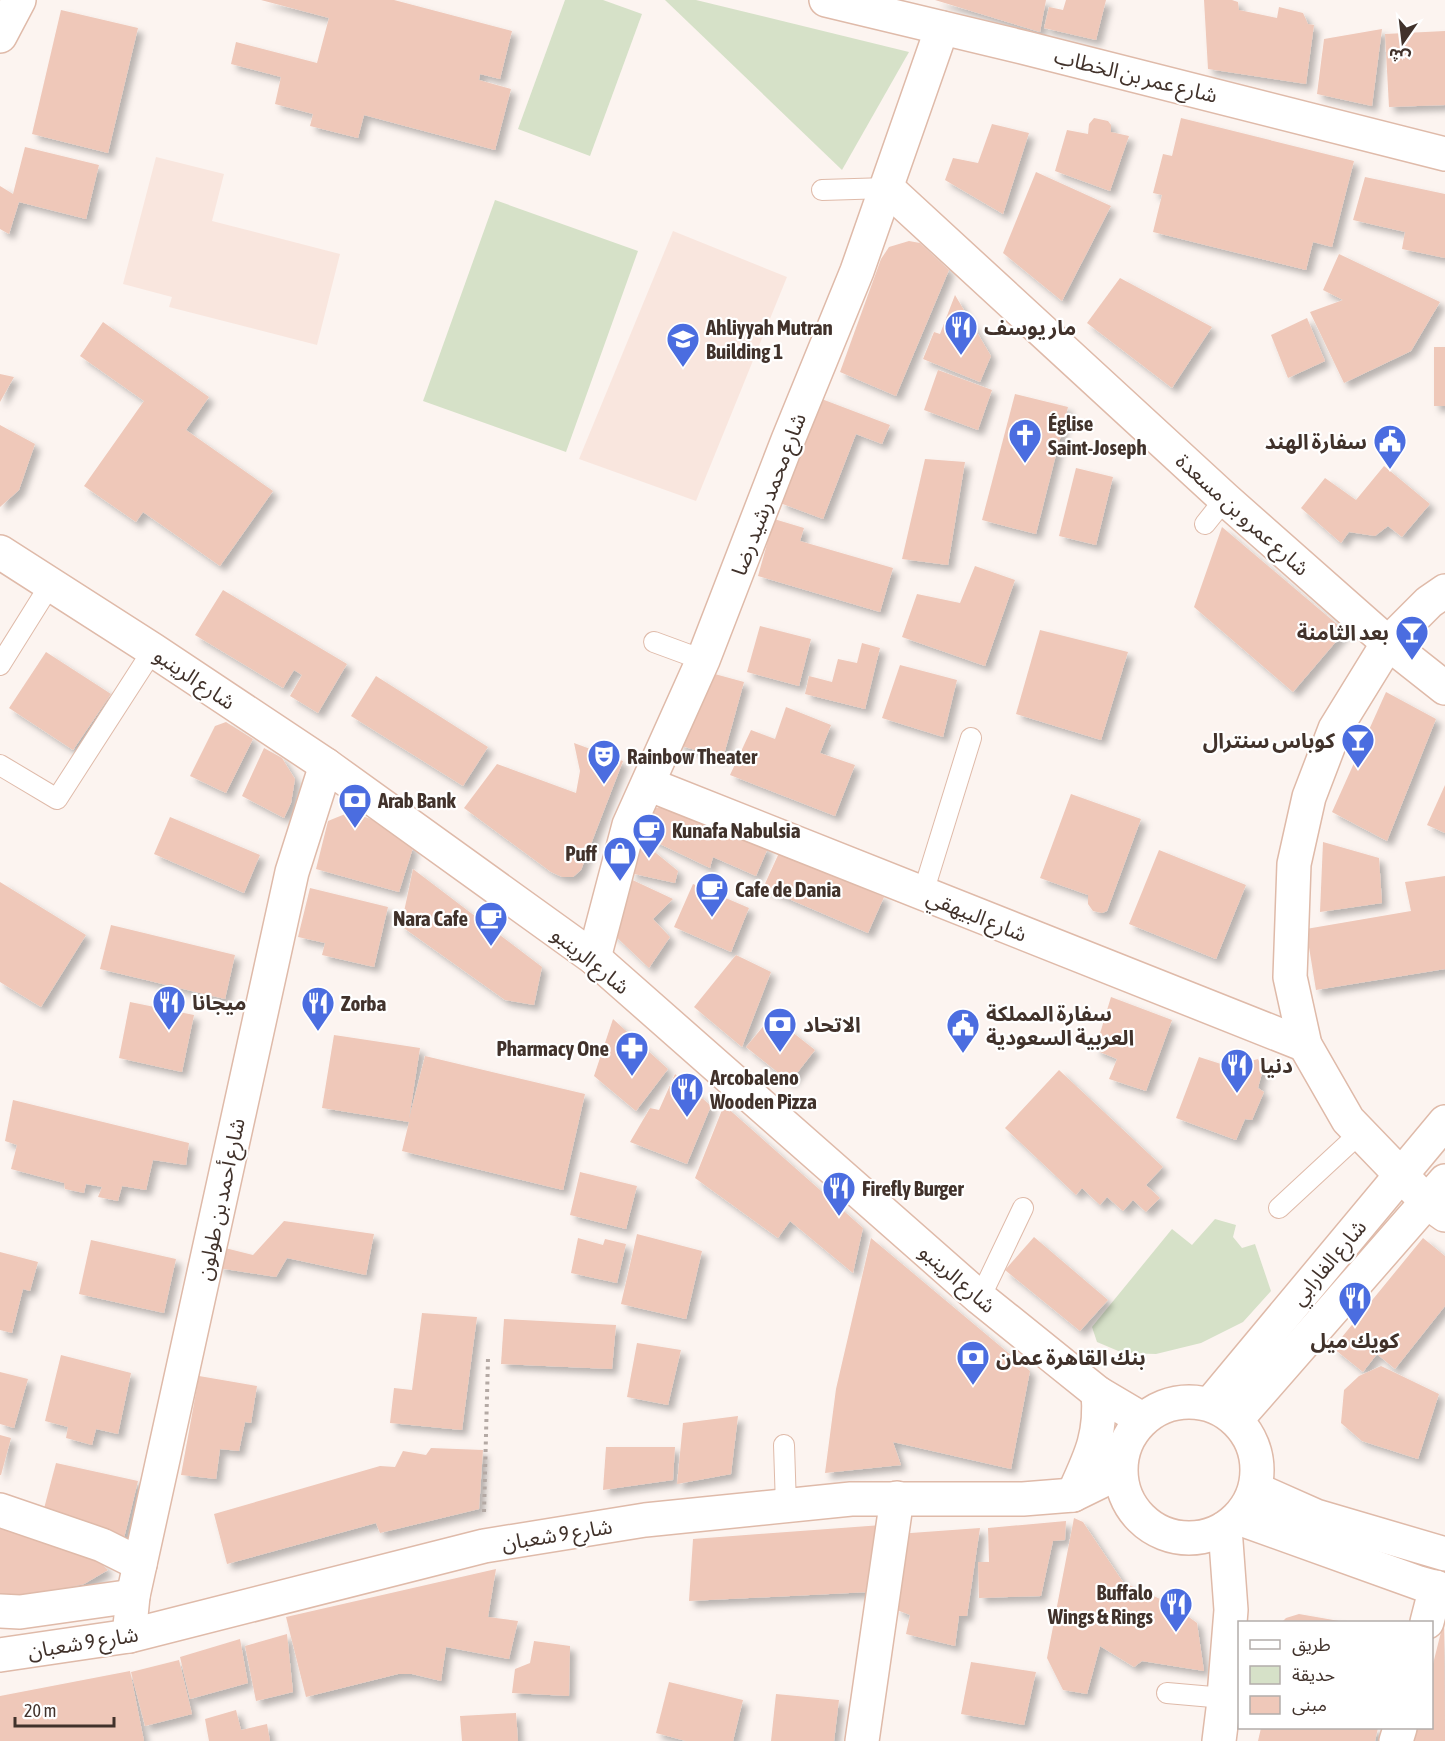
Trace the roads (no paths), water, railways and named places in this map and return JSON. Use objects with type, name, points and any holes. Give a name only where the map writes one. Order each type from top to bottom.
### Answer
[{"type":"street","points":[[0,36],[19,0]]},
{"type":"street","name":"شارع عمر بن الخطاب","points":[[826,0],[1221,96],[1445,154]]},
{"type":"street","name":"شارع محمد رشيد رضا","points":[[594,958],[629,825],[703,660],[788,440],[857,271],[942,28]]},
{"type":"street","name":"شارع عمرو بن مسعدة","points":[[887,188],[1225,499],[1388,643],[1445,688]]},
{"type":"street","name":"شارع الرينبو","points":[[0,552],[326,765],[594,958],[980,1298],[1098,1393],[1142,1419]]},
{"type":"street","points":[[1439,1199],[1401,1174],[1348,1119],[1305,1045],[1290,977],[1294,864],[1309,797],[1335,729],[1388,643],[1429,602],[1445,591]]},
{"type":"street","name":"شارع أحمد بن طولون","points":[[129,1636],[133,1596],[292,872],[326,765]]},
{"type":"street","name":"شارع البيهقي","points":[[648,784],[1305,1045]]},
{"type":"street","name":"شارع الفارابي","points":[[1224,1411],[1401,1174],[1445,1122]]},
{"type":"street","name":"شارع الفارابي","points":[[1224,1411],[1439,1199]]},
{"type":"street","points":[[1073,1495],[1093,1451],[1100,1416],[1098,1393]]},
{"type":"street","points":[[1178,1402],[1224,1411],[1252,1442],[1256,1455],[1255,1489],[1248,1505],[1232,1523],[1206,1536],[1186,1539],[1166,1535],[1148,1525],[1133,1511],[1124,1493],[1120,1473],[1122,1452],[1130,1434],[1142,1419],[1159,1408],[1178,1402]]},
{"type":"street","name":"شارع 9 شعبان","points":[[0,1655],[129,1636],[484,1546],[645,1520],[851,1499],[1023,1499],[1073,1495],[1120,1473]]},
{"type":"street","points":[[1255,1489],[1316,1516],[1445,1554]]},
{"type":"street","points":[[862,1741],[897,1498]]},
{"type":"street","points":[[0,1510],[102,1545],[140,1564]]},
{"type":"street","points":[[1232,1523],[1440,1588],[1428,1621]]},
{"type":"street","points":[[1219,1741],[1231,1610],[1232,1523]]},
{"type":"street","points":[[0,1611],[20,1612],[133,1596]]},
{"type":"lane","points":[[822,190],[887,188]]},
{"type":"lane","points":[[1205,524],[1225,499]]},
{"type":"lane","points":[[0,665],[50,585]]},
{"type":"lane","points":[[654,642],[703,660]]},
{"type":"lane","points":[[0,765],[57,800],[153,650]]},
{"type":"lane","points":[[923,893],[971,738]]},
{"type":"lane","points":[[1279,1208],[1360,1133]]},
{"type":"lane","points":[[980,1298],[1023,1208]]},
{"type":"lane","points":[[784,1444],[786,1506]]},
{"type":"lane","points":[[1167,1693],[1224,1698]]},
{"type":"place","name":"مار يوسف","points":[[961,356]]},
{"type":"place","name":"Ahliyyah Mutran Building 1","points":[[683,368]]},
{"type":"place","name":"Église Saint-Joseph","points":[[1025,464]]},
{"type":"place","name":"سفارة الهند","points":[[1390,470]]},
{"type":"place","name":"بعد الثامنة","points":[[1412,661]]},
{"type":"place","name":"كوباس سنترال","points":[[1358,769]]},
{"type":"place","name":"Rainbow Theater","points":[[604,785]]},
{"type":"place","name":"Arab Bank","points":[[355,829]]},
{"type":"place","name":"Kunafa Nabulsia","points":[[649,859]]},
{"type":"place","name":"Puff","points":[[620,882]]},
{"type":"place","name":"Cafe de Dania","points":[[712,918]]},
{"type":"place","name":"Nara Cafe","points":[[491,947]]},
{"type":"place","name":"ميجانا","points":[[169,1031]]},
{"type":"place","name":"Zorba","points":[[318,1032]]},
{"type":"place","name":"الاتحاد","points":[[780,1053]]},
{"type":"place","name":"سفارة المملكة العربية السعودية","points":[[963,1054]]},
{"type":"place","name":"Pharmacy One","points":[[632,1077]]},
{"type":"place","name":"دنيا","points":[[1237,1094]]},
{"type":"place","name":"Arcobaleno Wooden Pizza","points":[[687,1118]]},
{"type":"place","name":"Firefly Burger","points":[[839,1217]]},
{"type":"place","name":"كويك ميل","points":[[1355,1327]]},
{"type":"place","name":"بنك القاهرة عمان","points":[[973,1386]]},
{"type":"place","name":"Buffalo Wings & Rings","points":[[1176,1633]]}]
